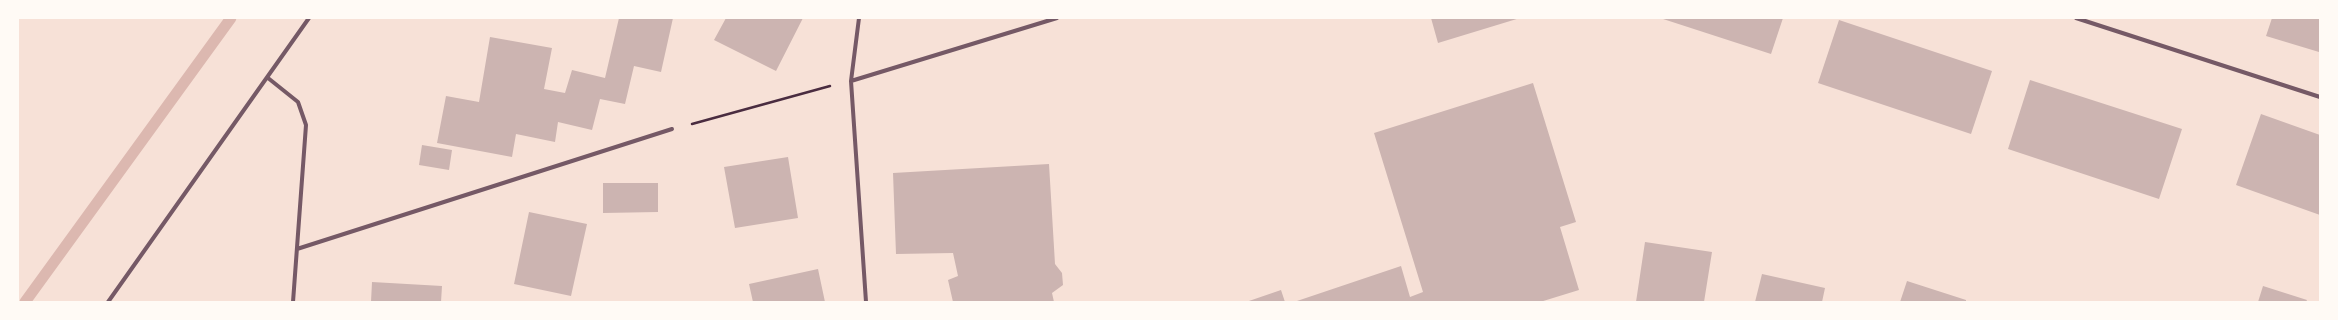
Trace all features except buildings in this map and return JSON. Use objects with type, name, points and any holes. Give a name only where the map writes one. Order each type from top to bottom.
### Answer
[{"type":"street","points":[[108,302],[309,18]]},
{"type":"street","points":[[858,18],[851,81],[866,302]]},
{"type":"street","points":[[851,81],[1057,18]]},
{"type":"street","points":[[2076,18],[2320,97]]},
{"type":"street","points":[[268,78],[298,102],[306,125],[293,302]]},
{"type":"street","points":[[297,249],[672,129]]},
{"type":"path","points":[[672,129],[851,81]]},
{"type":"waterway","points":[[25,302],[231,18]]}]
